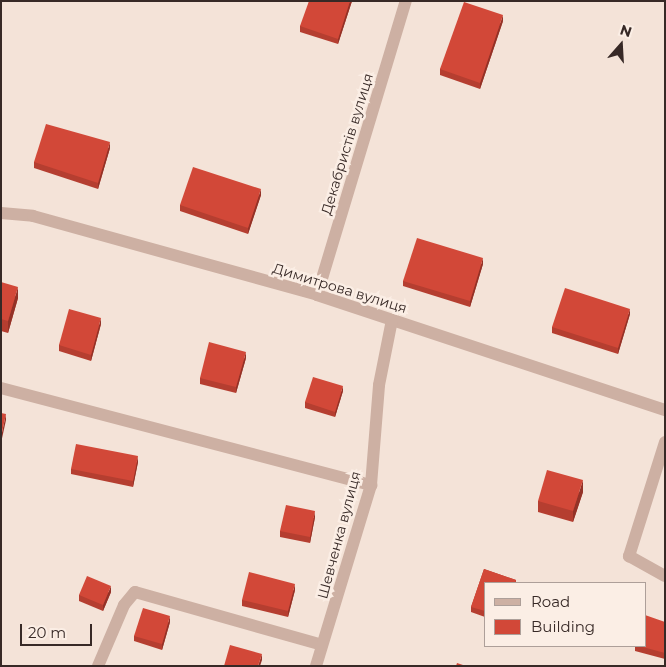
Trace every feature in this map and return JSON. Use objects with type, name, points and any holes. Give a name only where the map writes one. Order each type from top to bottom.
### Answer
[{"type":"street","name":"Декабристів вулиця","points":[[317,295],[406,1]]},
{"type":"street","name":"Димитрова вулиця","points":[[1,213],[33,216],[317,295],[665,410]]},
{"type":"street","name":"Шевченка вулиця","points":[[316,666],[371,485],[379,385],[392,320]]},
{"type":"street","points":[[1,388],[371,485]]},
{"type":"street","points":[[665,442],[629,556],[665,576]]},
{"type":"street","points":[[98,666],[124,605],[135,592],[322,645]]},
{"type":"building","points":[[309,1],[350,1],[338,39],[300,26]]},
{"type":"building","points":[[464,2],[503,15],[480,83],[440,69]]},
{"type":"building","points":[[46,124],[110,142],[98,183],[34,162]]},
{"type":"building","points":[[193,167],[261,189],[248,228],[180,205]]},
{"type":"building","points":[[417,238],[483,258],[470,301],[403,281]]},
{"type":"building","points":[[1,282],[18,287],[8,321],[1,319]]},
{"type":"building","points":[[565,288],[630,309],[618,348],[552,327]]},
{"type":"building","points":[[69,309],[101,318],[91,355],[59,345]]},
{"type":"building","points":[[209,342],[246,352],[236,387],[200,378]]},
{"type":"building","points":[[313,377],[343,386],[335,412],[305,402]]},
{"type":"building","points":[[1,413],[6,414],[1,437]]},
{"type":"building","points":[[76,444],[138,456],[133,481],[71,469]]},
{"type":"building","points":[[547,470],[583,480],[573,511],[538,501]]},
{"type":"building","points":[[286,505],[315,511],[310,537],[280,531]]},
{"type":"building","points":[[484,569],[516,580],[515,582],[483,582],[483,610],[471,607]]},
{"type":"building","points":[[249,572],[295,584],[288,611],[242,600]]},
{"type":"building","points":[[87,576],[111,586],[103,605],[79,595]]},
{"type":"building","points":[[143,608],[170,616],[162,644],[134,636]]},
{"type":"building","points":[[646,615],[665,622],[665,653],[643,647],[646,647]]},
{"type":"building","points":[[230,645],[262,654],[258,666],[224,666]]}]
